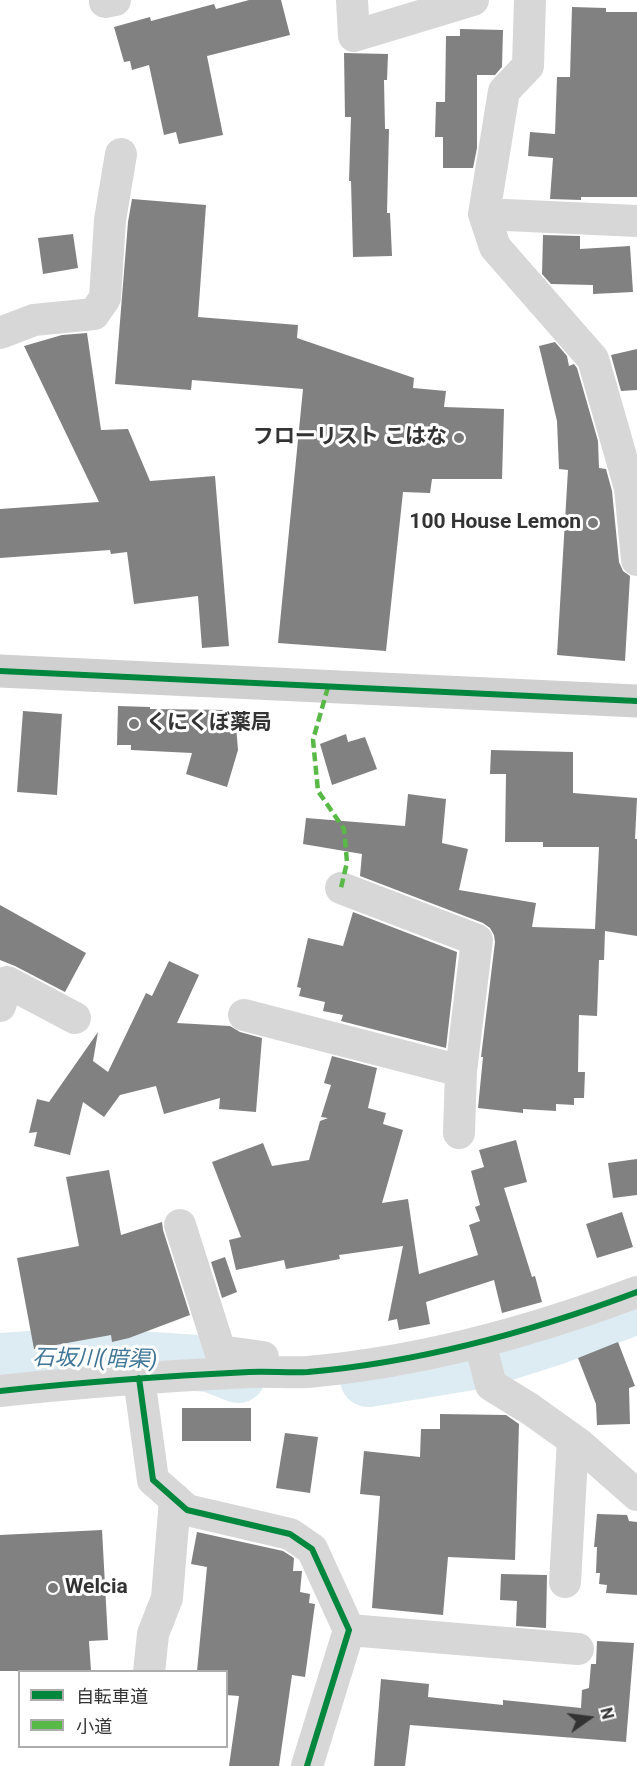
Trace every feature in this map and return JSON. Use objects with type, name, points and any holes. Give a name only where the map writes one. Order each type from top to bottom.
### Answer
[{"type":"street","points":[[352,0],[354,36],[473,0]]},
{"type":"street","points":[[530,0],[528,66],[504,91],[484,214],[495,247],[593,359],[623,417],[637,560]]},
{"type":"street","points":[[0,333],[34,320],[94,314],[105,298],[110,220],[121,154]]},
{"type":"street","points":[[484,214],[637,221]]},
{"type":"street","points":[[0,671],[637,701]]},
{"type":"street","points":[[341,888],[477,940],[461,1071],[459,1133]]},
{"type":"street","points":[[0,1006],[7,982],[75,1018]]},
{"type":"street","points":[[243,1015],[461,1071]]},
{"type":"street","points":[[180,1225],[220,1351],[256,1364],[306,1372],[396,1359],[480,1343],[637,1292]]},
{"type":"street","points":[[480,1343],[491,1385],[573,1440],[637,1495]]},
{"type":"street","points":[[0,1391],[139,1378],[213,1374],[256,1364]]},
{"type":"street","points":[[139,1378],[153,1480],[187,1510],[290,1534],[312,1550],[349,1630],[307,1766]]},
{"type":"street","points":[[565,1582],[573,1440]]},
{"type":"street","points":[[149,1670],[153,1634],[167,1598],[175,1499]]},
{"type":"street","points":[[349,1630],[578,1649]]},
{"type":"building","points":[[249,0],[281,0],[290,35],[207,56],[223,135],[179,144],[176,132],[164,135],[149,65],[132,70],[130,61],[124,62],[114,27],[150,17],[151,21],[214,4],[216,9]]},
{"type":"building","points":[[572,7],[606,8],[606,12],[637,12],[637,197],[550,199],[553,158],[528,156],[530,132],[555,134],[557,77],[570,77]]},
{"type":"building","points":[[460,29],[503,30],[502,67],[495,75],[477,75],[477,148],[473,168],[443,168],[443,137],[435,137],[436,102],[445,102],[446,36],[460,36]]},
{"type":"building","points":[[344,53],[388,54],[387,80],[384,80],[385,129],[389,129],[387,213],[390,213],[392,256],[353,257],[351,181],[349,181],[351,117],[345,117]]},
{"type":"building","points":[[132,199],[206,205],[198,317],[298,325],[297,338],[414,378],[413,388],[446,391],[444,407],[504,409],[502,479],[432,479],[430,493],[403,492],[386,651],[278,643],[303,389],[192,380],[191,390],[115,384],[128,222]]},
{"type":"building","points":[[73,234],[78,268],[43,274],[38,238]]},
{"type":"building","points":[[543,235],[580,236],[580,249],[630,246],[633,292],[593,294],[593,285],[551,284],[542,274]]},
{"type":"building","points":[[87,333],[101,430],[128,429],[150,481],[215,476],[229,646],[202,648],[198,596],[134,604],[127,552],[111,554],[110,550],[0,558],[0,509],[99,502],[24,346],[62,335]]},
{"type":"building","name":"100 House Lemon","points":[[555,342],[567,356],[569,366],[574,364],[577,368],[598,441],[599,468],[606,469],[612,491],[619,562],[623,571],[630,576],[625,661],[557,655],[568,470],[559,469],[557,421],[539,346]]},
{"type":"building","points":[[637,349],[637,390],[621,391],[611,355]]},
{"type":"building","points":[[118,706],[150,707],[150,709],[229,710],[229,713],[235,713],[238,750],[227,787],[186,774],[192,753],[131,750],[131,745],[117,745]]},
{"type":"building","points":[[23,711],[62,714],[57,795],[17,792]]},
{"type":"building","points":[[346,734],[348,742],[365,737],[377,769],[332,785],[320,744]]},
{"type":"building","points":[[491,750],[573,752],[573,793],[637,798],[635,839],[637,839],[637,936],[605,931],[604,960],[599,960],[597,1016],[579,1015],[578,1072],[585,1072],[584,1098],[574,1098],[574,1105],[556,1104],[556,1111],[523,1109],[523,1113],[478,1108],[483,1057],[481,1057],[495,942],[490,928],[483,923],[360,876],[362,854],[303,844],[306,818],[405,826],[408,794],[446,799],[442,843],[468,849],[459,890],[536,903],[532,927],[595,929],[599,847],[543,847],[543,842],[505,842],[506,774],[490,774]]},
{"type":"building","points":[[0,905],[86,953],[65,992],[0,960]]},
{"type":"building","points":[[353,912],[457,952],[446,1048],[341,1021],[343,1015],[323,1011],[325,1002],[299,996],[301,988],[297,987],[308,938],[343,946]]},
{"type":"building","points":[[169,961],[199,975],[177,1023],[230,1026],[240,1032],[262,1038],[256,1112],[219,1109],[220,1098],[164,1114],[156,1086],[120,1095],[104,1117],[83,1102],[70,1155],[34,1146],[37,1132],[29,1133],[37,1099],[49,1102],[98,1032],[93,1061],[108,1072],[146,993],[152,996]]},
{"type":"building","points":[[332,1056],[377,1068],[368,1108],[386,1113],[383,1124],[403,1130],[382,1203],[408,1199],[419,1274],[478,1255],[469,1225],[480,1221],[475,1207],[480,1205],[471,1171],[484,1167],[479,1150],[516,1140],[527,1182],[504,1188],[542,1302],[502,1313],[494,1280],[426,1302],[430,1324],[399,1330],[397,1319],[388,1321],[403,1246],[339,1255],[340,1259],[286,1269],[284,1260],[236,1270],[229,1240],[241,1237],[212,1162],[263,1143],[272,1166],[309,1160],[320,1121],[328,1118],[321,1117],[331,1085],[324,1083]]},
{"type":"building","points":[[637,1159],[637,1195],[613,1198],[608,1163]]},
{"type":"building","points":[[109,1170],[121,1235],[162,1222],[190,1315],[112,1342],[111,1335],[34,1349],[17,1258],[79,1246],[66,1177]]},
{"type":"building","points":[[622,1212],[633,1247],[597,1258],[586,1224]]},
{"type":"building","points":[[225,1257],[237,1292],[222,1298],[211,1262]]},
{"type":"building","points":[[618,1342],[635,1386],[629,1388],[630,1424],[597,1425],[596,1404],[578,1358]]},
{"type":"building","points":[[182,1408],[251,1408],[251,1441],[182,1441]]},
{"type":"building","points":[[440,1414],[506,1415],[519,1424],[515,1560],[448,1557],[443,1615],[372,1608],[380,1496],[360,1494],[364,1451],[420,1457],[421,1429],[440,1429]]},
{"type":"building","points":[[285,1433],[318,1437],[310,1493],[276,1488]]},
{"type":"building","points":[[597,1514],[627,1515],[629,1521],[637,1522],[637,1595],[606,1593],[607,1585],[599,1584],[600,1573],[596,1573],[597,1547],[594,1547]]},
{"type":"building","name":"Welcia","points":[[102,1530],[108,1640],[89,1641],[91,1670],[0,1671],[0,1535]]},
{"type":"building","points":[[197,1532],[283,1551],[294,1558],[293,1571],[302,1571],[300,1592],[310,1594],[309,1603],[315,1604],[305,1677],[292,1675],[279,1766],[229,1766],[239,1696],[228,1695],[228,1670],[197,1670],[207,1567],[191,1564]]},
{"type":"building","points":[[501,1574],[547,1575],[546,1628],[516,1626],[517,1601],[500,1600]]},
{"type":"building","points":[[597,1641],[634,1643],[626,1742],[410,1725],[405,1766],[374,1766],[381,1679],[429,1684],[428,1697],[503,1705],[503,1700],[581,1708],[582,1690],[589,1688],[591,1664],[596,1664]]},
{"type":"waterway","name":"石坂川(暗渠)","points":[[492,1357],[555,1337],[631,1308]]},
{"type":"waterway","name":"石坂川(暗渠)","points":[[0,1361],[73,1356],[111,1357],[210,1364],[238,1375]]},
{"type":"waterway","name":"石坂川(暗渠)","points":[[368,1379],[471,1362]]},
{"type":"marked path","points":[[328,687],[313,740],[318,791],[344,829],[347,862],[341,888]]},
{"type":"cycle path","points":[[0,671],[637,701]]},
{"type":"cycle path","points":[[0,1391],[187,1375],[308,1372],[392,1361],[516,1332],[637,1292]]},
{"type":"cycle path","points":[[139,1378],[153,1480],[187,1510],[290,1534],[312,1549],[349,1630],[307,1766]]},
{"type":"place","name":"フローリスト こはな","points":[[459,438]]},
{"type":"place","name":"100 House Lemon","points":[[593,523]]},
{"type":"place","name":"くにくぼ薬局","points":[[134,724]]},
{"type":"place","name":"Welcia","points":[[53,1588]]}]
